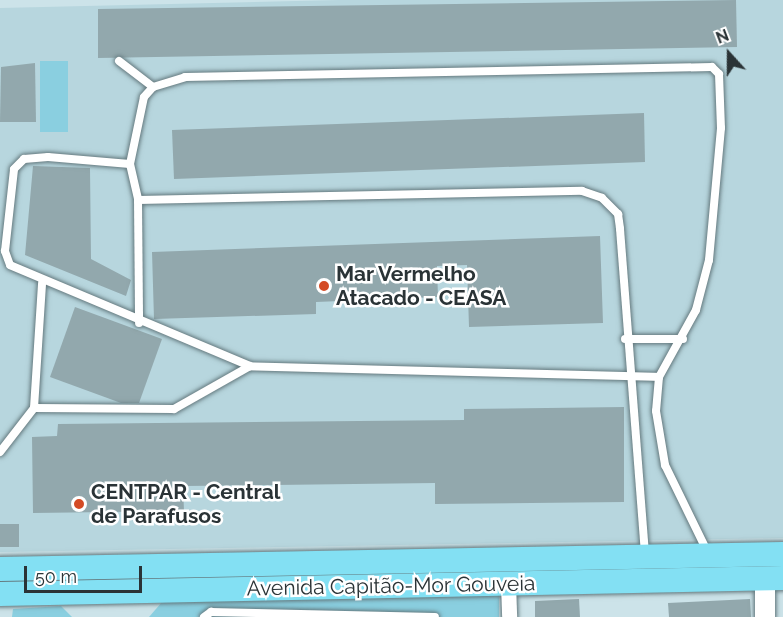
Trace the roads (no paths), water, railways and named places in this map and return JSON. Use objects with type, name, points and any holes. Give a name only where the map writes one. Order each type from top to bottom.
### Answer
[{"type":"main road","name":"Avenida Capitão-Mor Gouveia","points":[[0,569],[783,554]]},
{"type":"main road","points":[[174,590],[202,565]]},
{"type":"main road","name":"Avenida Capitão-Mor Gouveia","points":[[0,594],[774,578]]},
{"type":"street","points":[[765,617],[774,578]]},
{"type":"street","points":[[508,583],[508,617]]},
{"type":"lane","points":[[120,61],[153,87]]},
{"type":"lane","points":[[139,323],[138,200],[130,164],[144,97],[153,87],[185,77],[712,67],[718,74],[720,97],[719,192],[709,260],[683,339],[659,377],[657,420],[665,465],[710,555]]},
{"type":"lane","points":[[130,164],[48,157],[17,164],[5,256],[15,269],[42,283],[250,366],[659,377]]},
{"type":"lane","points":[[138,200],[593,193],[618,214],[625,339],[646,557]]},
{"type":"lane","points":[[0,452],[34,408],[42,283]]},
{"type":"lane","points":[[625,339],[683,339]]},
{"type":"lane","points":[[34,408],[174,409],[250,366]]},
{"type":"lane","points":[[204,617],[211,612],[435,617]]},
{"type":"place","name":"Mar Vermelho Atacado - CEASA","points":[[324,286]]},
{"type":"place","name":"CENTPAR - Central de Parafusos","points":[[79,504]]}]
